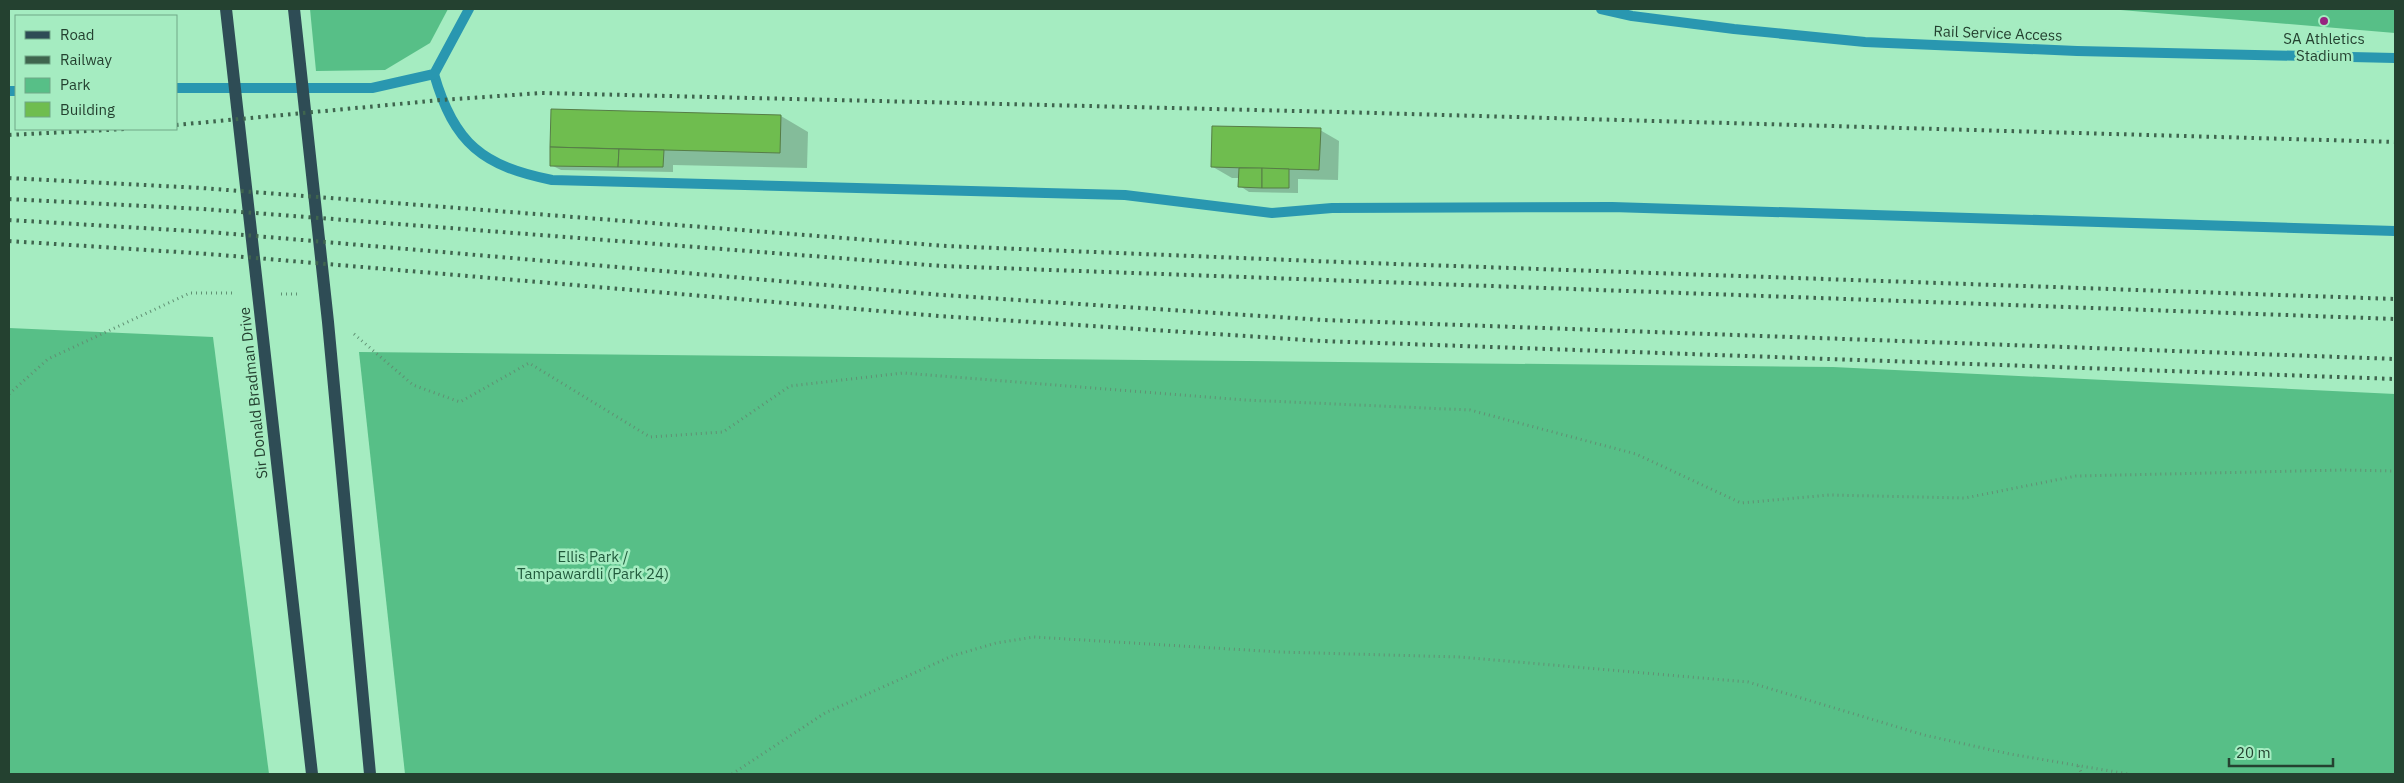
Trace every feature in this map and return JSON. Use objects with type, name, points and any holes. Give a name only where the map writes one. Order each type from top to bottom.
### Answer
[{"type":"main road","name":"Sir Donald Bradman Drive","points":[[226,9],[312,774]]},
{"type":"main road","points":[[294,9],[328,322],[370,774]]},
{"type":"lane","points":[[469,9],[434,74],[441,100],[474,149],[488,160],[504,167],[552,180],[1125,195],[1272,213],[1332,208],[1612,208],[2395,231]]},
{"type":"lane","name":"Rail Service Access","points":[[1601,9],[1632,16],[1734,29],[1865,42],[2076,51],[2395,58]]},
{"type":"lane","points":[[178,88],[372,88],[434,74]]},
{"type":"path","points":[[9,394],[48,359],[190,293],[240,294]]},
{"type":"path","points":[[279,294],[308,294]]},
{"type":"path","points":[[353,333],[413,385],[460,402],[529,363],[650,437],[723,432],[790,386],[903,373],[1245,400],[1470,410],[1636,454],[1740,503],[1829,494],[1964,498],[2076,476],[2343,470],[2395,471]]},
{"type":"path","points":[[732,774],[824,713],[952,656],[996,643],[1034,637],[1280,652],[1460,658],[1748,682],[1924,735],[2128,774]]},
{"type":"path","points":[[2077,765],[2082,774]]},
{"type":"green space","points":[[310,9],[448,9],[430,43],[385,70],[316,71]]},
{"type":"green space","name":"SA Athletics Stadium","points":[[2109,9],[2395,9],[2395,33]]},
{"type":"green space","points":[[9,328],[213,337],[269,774],[9,774]]},
{"type":"green space","name":"Ellis Park / Tampawardli (Park 24)","points":[[359,352],[1833,367],[2395,394],[2395,774],[405,774]]},
{"type":"building","points":[[551,109],[781,115],[780,153],[550,147]]},
{"type":"building","points":[[1212,126],[1321,128],[1319,170],[1211,167]]},
{"type":"building","points":[[550,147],[619,149],[618,167],[550,166]]},
{"type":"building","points":[[619,149],[664,150],[663,167],[618,167]]},
{"type":"building","points":[[1239,168],[1262,168],[1262,188],[1238,187]]},
{"type":"building","points":[[1262,168],[1289,169],[1289,188],[1262,188]]},
{"type":"railway","points":[[178,125],[441,100],[542,93],[1339,112],[2395,142]]},
{"type":"railway","points":[[9,135],[106,130]]},
{"type":"railway","points":[[9,178],[202,188],[946,246],[1340,262],[2395,299]]},
{"type":"railway","points":[[9,199],[203,209],[942,266],[2395,319]]},
{"type":"railway","points":[[9,220],[209,232],[942,295],[1323,320],[2395,359]]},
{"type":"railway","points":[[9,241],[209,254],[939,316],[1322,341],[2395,379]]},
{"type":"place","name":"SA Athletics Stadium","points":[[2324,21]]}]
